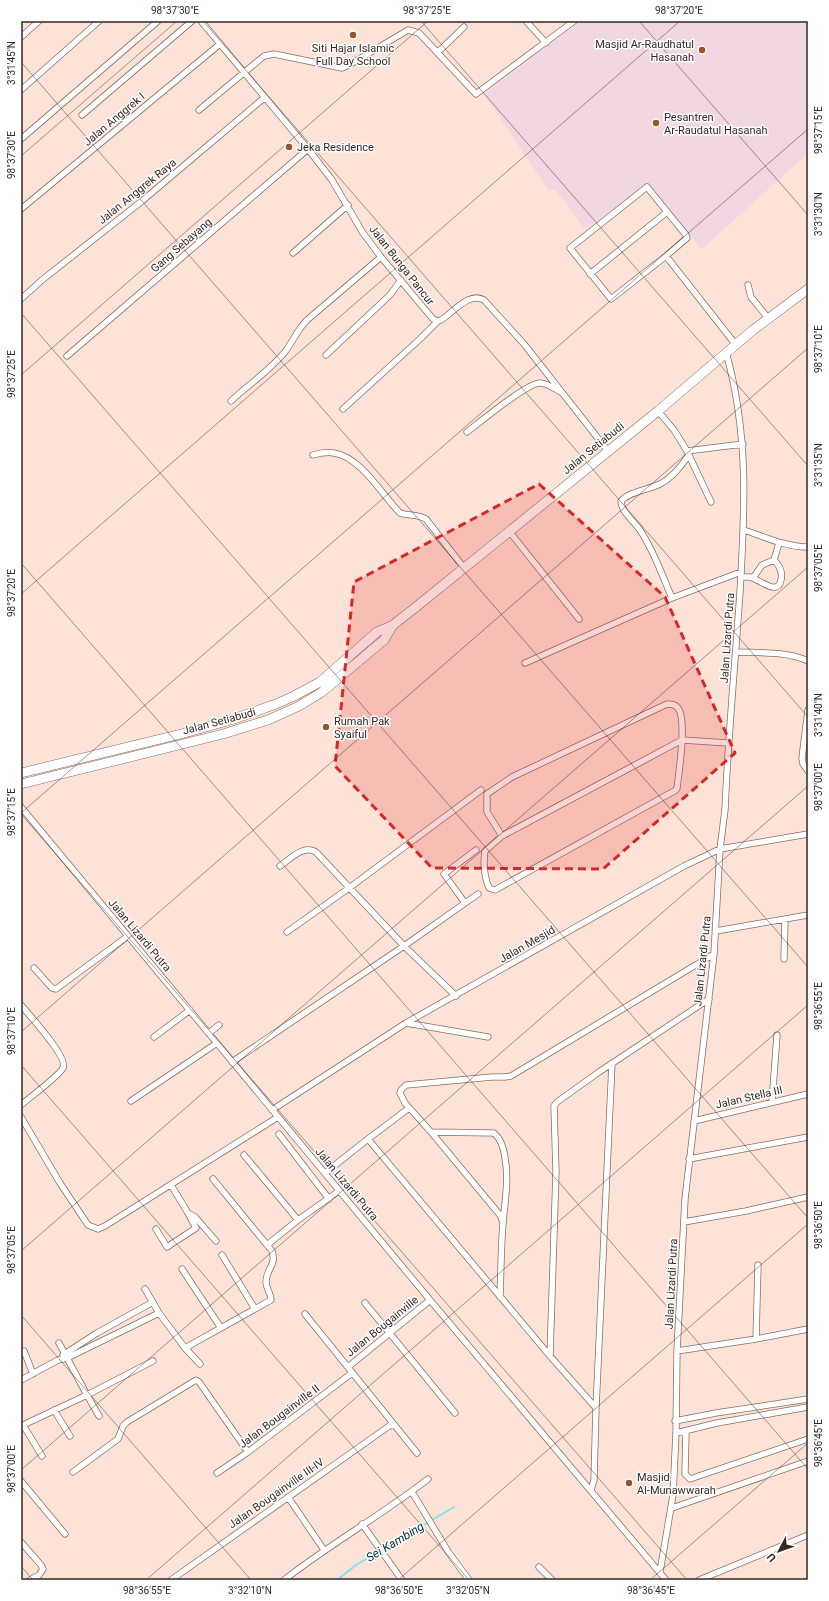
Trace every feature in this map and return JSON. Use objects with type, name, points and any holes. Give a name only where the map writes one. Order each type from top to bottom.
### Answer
[{"type":"main road","name":"Jalan Setiabudi","points":[[21,773],[181,734],[234,719],[276,704],[320,682],[377,632],[393,625],[658,411],[726,352],[768,318],[808,289]]},
{"type":"main road","name":"Jalan Setiabudi","points":[[21,784],[223,734],[268,720],[299,706],[322,692],[384,640],[393,625]]},
{"type":"street","points":[[21,36],[39,21]]},
{"type":"street","points":[[21,90],[100,21]]},
{"type":"street","points":[[21,139],[158,21]]},
{"type":"street","points":[[82,115],[192,21]]},
{"type":"street","name":"Jalan Bunga Pancur","points":[[201,21],[308,149],[332,180],[363,233],[433,319],[438,321]]},
{"type":"street","points":[[526,21],[546,43]]},
{"type":"street","points":[[199,110],[264,56],[274,54],[338,67],[346,67],[408,30],[419,33],[476,94],[574,21]]},
{"type":"street","points":[[438,52],[464,27]]},
{"type":"street","name":"Jalan Anggrek I","points":[[21,209],[220,44]]},
{"type":"street","name":"Jalan Anggrek Raya","points":[[21,299],[42,280],[142,202],[264,98]]},
{"type":"street","name":"Gang Sebayang","points":[[67,356],[308,149]]},
{"type":"street","points":[[646,187],[667,212],[687,237],[666,256],[612,299],[570,248],[646,187]]},
{"type":"street","points":[[293,253],[348,205]]},
{"type":"street","points":[[590,274],[667,212]]},
{"type":"street","points":[[231,400],[278,359],[301,326],[307,320],[381,256]]},
{"type":"street","points":[[666,256],[736,345]]},
{"type":"street","points":[[326,355],[390,295],[401,280]]},
{"type":"street","points":[[748,285],[751,296],[768,318]]},
{"type":"street","points":[[343,409],[438,321],[469,300],[476,297],[484,300],[524,344],[608,451]]},
{"type":"street","name":"Jalan Lizardi Putra","points":[[660,1572],[673,1495],[676,1433],[677,1351],[684,1222],[689,1159],[716,931],[720,849],[725,810],[728,743],[744,530],[745,479],[743,444],[738,406],[726,352]]},
{"type":"street","points":[[467,432],[518,393],[534,384],[541,383],[563,392]]},
{"type":"street","points":[[658,411],[674,430],[688,453],[711,502]]},
{"type":"street","points":[[672,598],[650,546],[623,508],[621,501],[626,496],[669,479],[688,453],[743,444]]},
{"type":"street","points":[[313,455],[326,452],[335,453],[342,455],[356,463],[400,513],[426,519],[464,568]]},
{"type":"street","points":[[744,530],[779,543],[798,547],[808,547]]},
{"type":"street","points":[[509,531],[579,619]]},
{"type":"street","points":[[526,663],[672,598],[741,575],[753,578],[770,587],[778,586],[782,578],[781,571],[774,560],[779,543]]},
{"type":"street","points":[[753,578],[762,565],[774,560]]},
{"type":"street","points":[[736,652],[772,653],[800,657],[808,660]]},
{"type":"street","points":[[502,836],[487,812],[487,794],[512,777],[667,704],[673,704],[680,711],[682,740],[676,790],[493,891],[489,888],[484,867],[485,851],[502,836],[682,740],[728,743]]},
{"type":"street","points":[[808,710],[802,758],[802,764],[808,771]]},
{"type":"street","points":[[286,932],[349,888],[481,790]]},
{"type":"street","name":"Jalan Lizardi Putra","points":[[21,807],[339,1191],[666,1580]]},
{"type":"street","name":"Jalan Mesjid","points":[[272,1110],[406,1023],[684,866],[720,849],[808,834]]},
{"type":"street","points":[[280,866],[304,850],[312,849],[404,946],[456,996]]},
{"type":"street","points":[[465,903],[444,874],[476,850]]},
{"type":"street","points":[[232,1062],[404,946],[478,894]]},
{"type":"street","points":[[716,931],[808,915]]},
{"type":"street","points":[[784,920],[784,959]]},
{"type":"street","points":[[34,968],[52,988],[56,988],[128,936]]},
{"type":"street","points":[[503,1222],[500,1215],[405,1103],[400,1093],[401,1090],[406,1086],[492,1077],[505,1078],[511,1076],[714,954]]},
{"type":"street","points":[[550,1356],[556,1172],[554,1106],[612,1063],[709,999]]},
{"type":"street","points":[[21,1006],[57,1050],[63,1059],[64,1065],[63,1069],[21,1105]]},
{"type":"street","points":[[154,1037],[190,1010]]},
{"type":"street","points":[[406,1023],[488,1037]]},
{"type":"street","points":[[209,1033],[219,1025]]},
{"type":"street","points":[[772,1102],[777,1035]]},
{"type":"street","points":[[131,1101],[217,1043]]},
{"type":"street","points":[[591,1490],[594,1480],[612,1063]]},
{"type":"street","name":"Jalan Stella III","points":[[694,1121],[808,1094]]},
{"type":"street","points":[[324,1173],[409,1108]]},
{"type":"street","points":[[21,1117],[60,1183],[88,1225],[92,1228],[98,1229],[106,1226],[278,1117]]},
{"type":"street","points":[[431,1132],[489,1132],[497,1136],[503,1147],[506,1158],[506,1197],[503,1222],[500,1297]]},
{"type":"street","points":[[279,1134],[329,1199]]},
{"type":"street","points":[[689,1159],[808,1137]]},
{"type":"street","points":[[368,1139],[550,1356],[596,1408]]},
{"type":"street","points":[[244,1155],[298,1220]]},
{"type":"street","points":[[185,1348],[269,1302],[271,1298],[266,1284],[274,1257],[267,1245],[213,1179]]},
{"type":"street","points":[[156,1229],[167,1247],[196,1228],[171,1185]]},
{"type":"street","points":[[267,1245],[298,1220],[339,1191]]},
{"type":"street","points":[[684,1222],[746,1211],[808,1197]]},
{"type":"street","points":[[188,1213],[195,1217],[216,1241]]},
{"type":"street","points":[[222,1255],[255,1309]]},
{"type":"street","points":[[756,1339],[758,1264]]},
{"type":"street","points":[[182,1269],[221,1328]]},
{"type":"street","points":[[145,1289],[159,1313],[185,1348],[200,1364]]},
{"type":"street","name":"Jalan Bougainville","points":[[348,1367],[430,1300]]},
{"type":"street","points":[[21,1380],[66,1355],[96,1333],[153,1302]]},
{"type":"street","points":[[365,1303],[455,1413]]},
{"type":"street","points":[[66,1355],[159,1313]]},
{"type":"street","points":[[305,1314],[392,1424],[417,1453]]},
{"type":"street","points":[[677,1351],[756,1339],[808,1329]]},
{"type":"street","points":[[59,1343],[99,1416]]},
{"type":"street","points":[[24,1351],[34,1374]]},
{"type":"street","points":[[42,1456],[22,1425],[153,1362]]},
{"type":"street","name":"Jalan Bougainville II","points":[[217,1473],[248,1452],[352,1373]]},
{"type":"street","points":[[73,1472],[118,1439],[123,1426],[127,1422],[196,1380],[199,1382],[248,1452]]},
{"type":"street","points":[[676,1422],[716,1413],[808,1400]]},
{"type":"street","points":[[676,1433],[716,1423],[808,1408]]},
{"type":"street","points":[[54,1410],[70,1436]]},
{"type":"street","points":[[716,1413],[716,1423]]},
{"type":"street","name":"Jalan Bougainville III-IV","points":[[171,1580],[392,1424]]},
{"type":"street","points":[[686,1431],[685,1474],[690,1479],[808,1439]]},
{"type":"street","points":[[672,1506],[808,1461]]},
{"type":"street","points":[[284,1580],[324,1550],[412,1492],[428,1479]]},
{"type":"street","points":[[21,1481],[65,1534]]},
{"type":"street","points":[[412,1492],[449,1553],[469,1580]]},
{"type":"street","points":[[288,1497],[324,1550]]},
{"type":"street","points":[[362,1524],[402,1580]]},
{"type":"street","points":[[699,1580],[808,1535]]},
{"type":"street","points":[[21,1542],[43,1569],[39,1575],[30,1580]]},
{"type":"street","points":[[539,1567],[552,1580]]},
{"type":"highlighted area","points":[[539,484],[665,597],[735,753],[603,869],[432,868],[335,766],[354,582]]},
{"type":"shaded area","name":"Pesantren Ar-Raudatul Hasanah","points":[[581,21],[808,21],[808,153],[702,249],[648,184],[585,229],[555,189],[549,191],[484,94]]},
{"type":"waterway","name":"Sei Kambing","points":[[337,1580],[356,1565],[454,1507]]},
{"type":"place","name":"Siti Hajar Islamic Full Day School","points":[[353,35]]},
{"type":"place","name":"Masjid Ar-Raudhatul Hasanah","points":[[702,50]]},
{"type":"place","name":"Pesantren Ar-Raudatul Hasanah","points":[[656,123]]},
{"type":"place","name":"Jeka Residence","points":[[289,147]]},
{"type":"place","name":"Rumah Pak Syaiful","points":[[326,727]]},
{"type":"place","name":"Masjid Al-Munawwarah","points":[[629,1483]]}]
